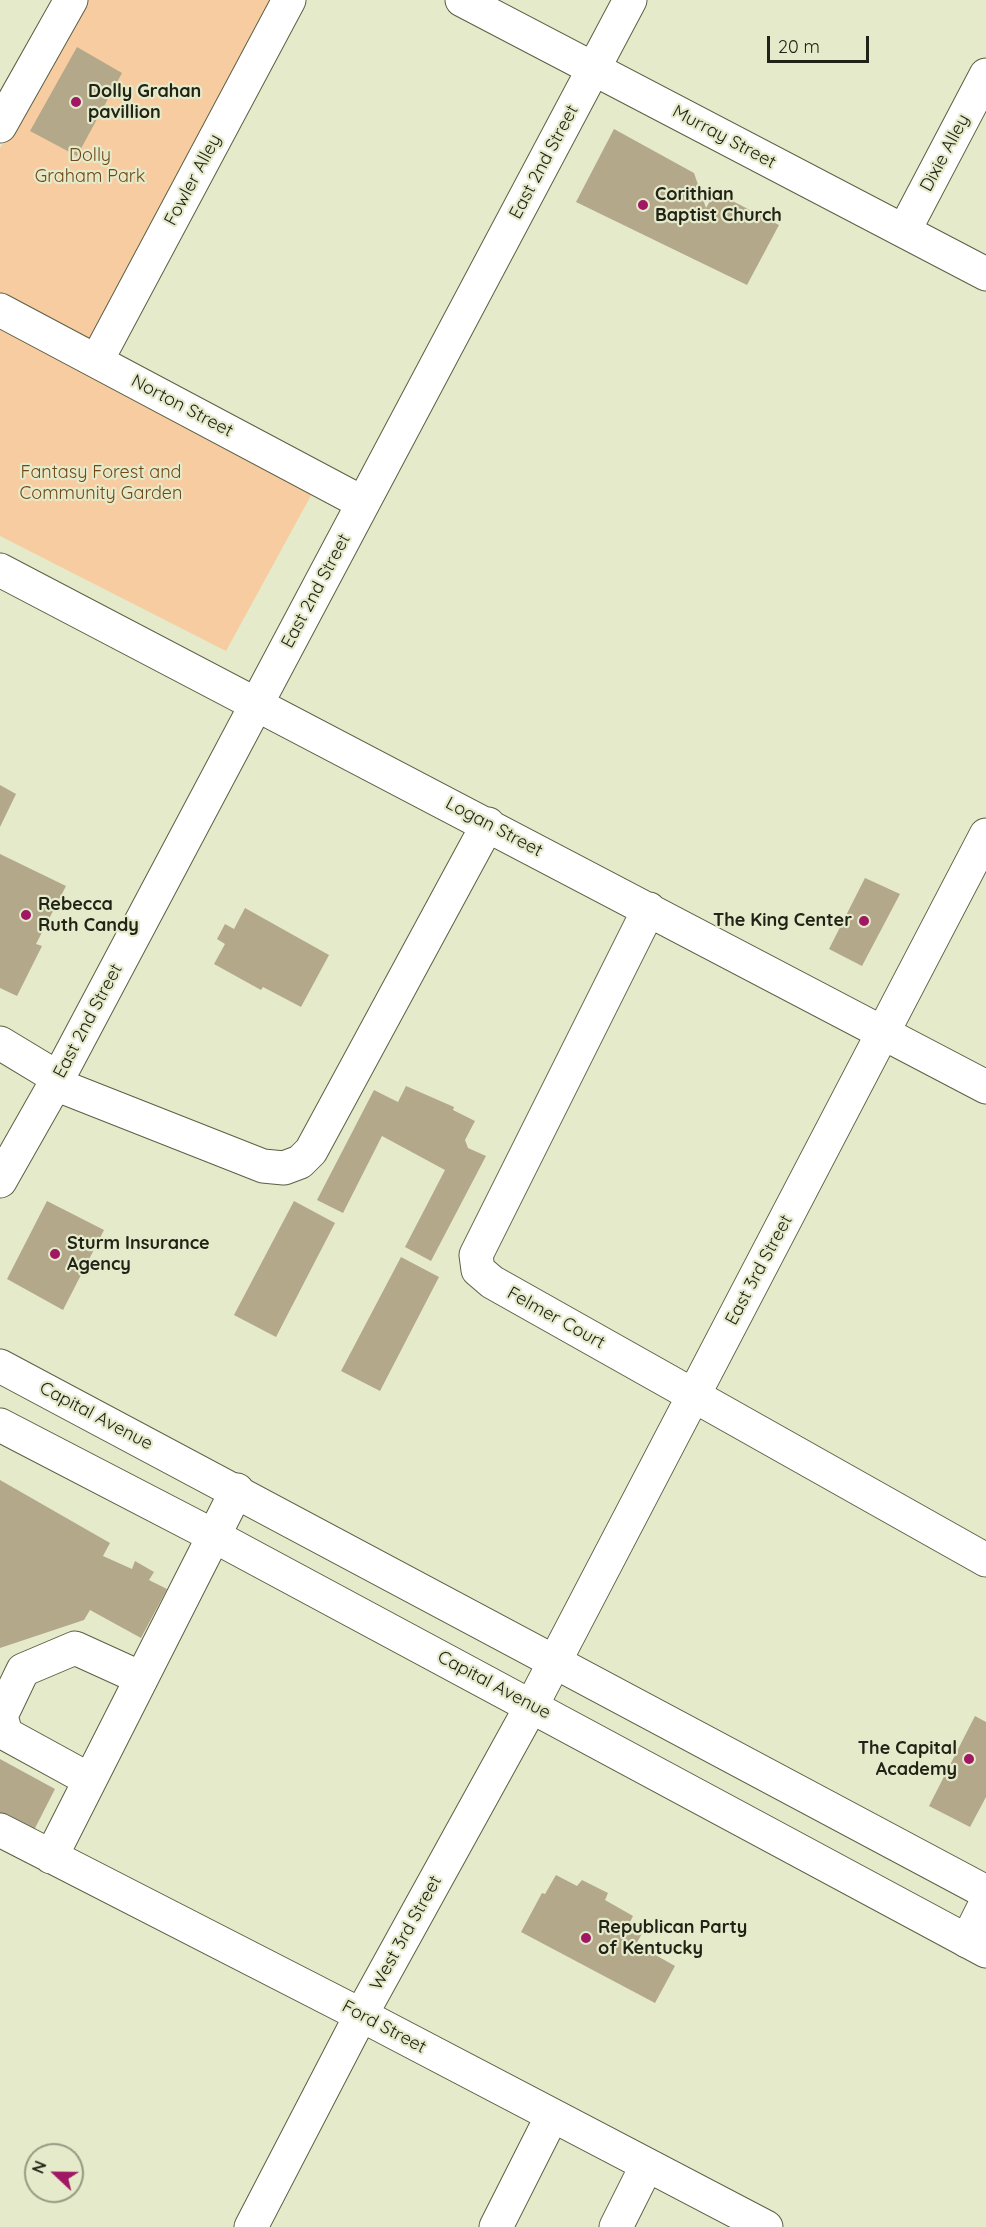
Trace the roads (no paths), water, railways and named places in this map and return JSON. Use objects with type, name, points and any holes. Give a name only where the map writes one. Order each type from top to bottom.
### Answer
[{"type":"street","points":[[0,126],[71,0]]},
{"type":"street","name":"Fowler Alley","points":[[97,360],[290,0]]},
{"type":"street","name":"Murray Street","points":[[462,0],[986,274]]},
{"type":"street","name":"East 2nd Street","points":[[0,1181],[56,1081],[630,0]]},
{"type":"street","name":"Dixie Alley","points":[[904,231],[986,75]]},
{"type":"street","name":"Norton Street","points":[[0,310],[363,502]]},
{"type":"street","name":"Logan Street","points":[[0,570],[257,702],[986,1086]]},
{"type":"street","points":[[0,1043],[56,1081],[263,1166],[284,1167],[300,1162],[311,1151],[488,824]]},
{"type":"street","name":"East 3rd Street","points":[[532,1705],[986,835]]},
{"type":"street","name":"Felmer Court","points":[[649,909],[476,1255],[478,1270],[492,1282],[986,1560]]},
{"type":"street","name":"Capital Avenue","points":[[0,1366],[237,1490],[986,1892]]},
{"type":"street","name":"Capital Avenue","points":[[0,1425],[532,1705],[976,1946]]},
{"type":"street","points":[[51,1857],[237,1490]]},
{"type":"street","points":[[90,1779],[6,1734],[1,1716],[23,1670],[75,1648],[141,1678]]},
{"type":"street","name":"West 3rd Street","points":[[251,2227],[361,2014],[532,1705]]},
{"type":"street","name":"Ford Street","points":[[0,1830],[361,2014],[766,2227]]},
{"type":"street","points":[[976,1946],[986,1904]]},
{"type":"street","points":[[496,2227],[552,2116]]},
{"type":"street","points":[[616,2227],[647,2165]]},
{"type":"place","name":"Dolly Grahan pavillion","points":[[76,102]]},
{"type":"place","name":"Corithian Baptist Church","points":[[643,205]]},
{"type":"place","name":"Rebecca Ruth Candy","points":[[26,915]]},
{"type":"place","name":"The King Center","points":[[864,921]]},
{"type":"place","name":"Sturm Insurance Agency","points":[[55,1254]]},
{"type":"place","name":"The Capital Academy","points":[[969,1759]]},
{"type":"place","name":"Republican Party of Kentucky","points":[[586,1938]]},
{"type":"park label","name":"Dolly Graham Park","points":[[90,166]]},
{"type":"park label","name":"Fantasy Forest and Community Garden","points":[[101,483]]}]
